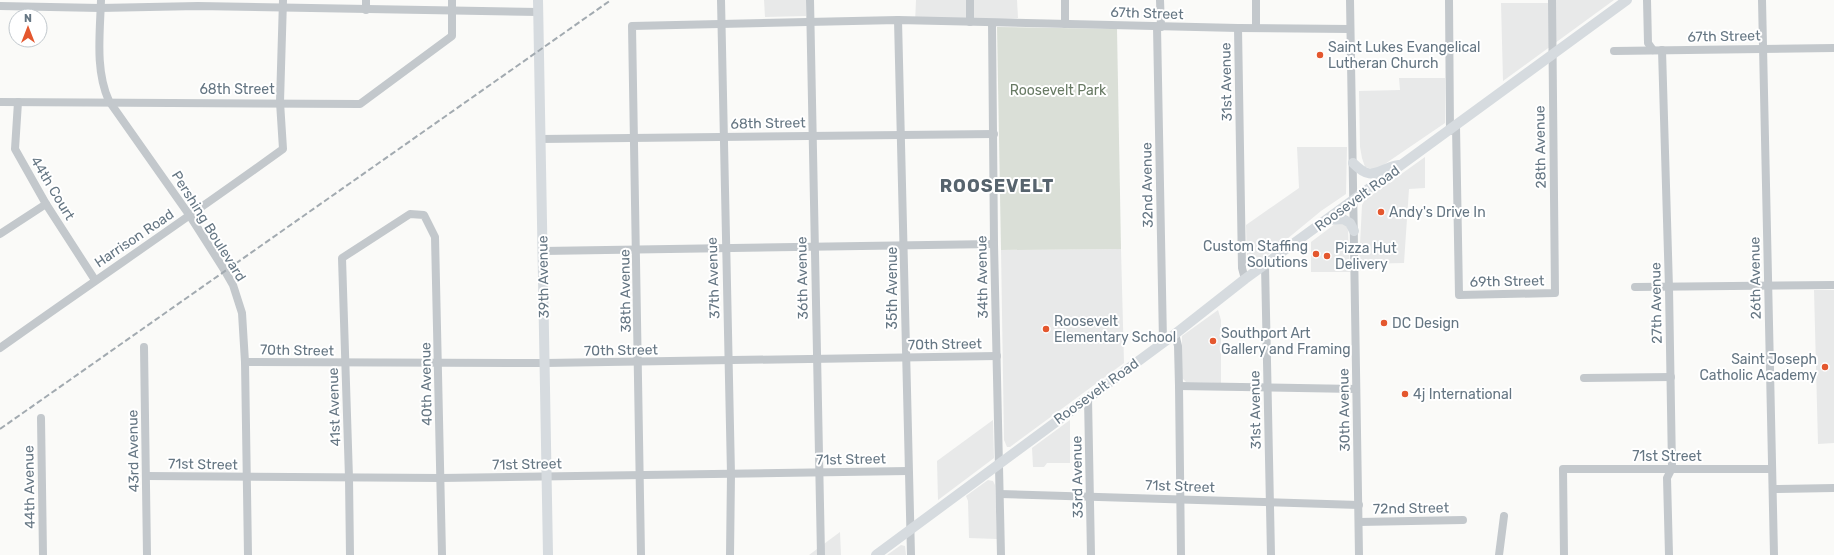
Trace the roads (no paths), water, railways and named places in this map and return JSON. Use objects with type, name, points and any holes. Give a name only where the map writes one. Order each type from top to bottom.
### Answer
[{"type":"main road","name":"39th Avenue","points":[[538,0],[548,555]]},
{"type":"main road","name":"Roosevelt Road","points":[[876,555],[999,462],[1175,334],[1245,279],[1403,165],[1626,0]]},
{"type":"main road","points":[[1353,163],[1362,172],[1370,174],[1403,165]]},
{"type":"main road","points":[[1326,221],[1343,219],[1350,223],[1354,231]]},
{"type":"street","points":[[366,0],[366,10]]},
{"type":"street","points":[[452,0],[452,12]]},
{"type":"street","name":"37th Avenue","points":[[721,0],[725,248],[731,474],[730,555]]},
{"type":"street","name":"36th Avenue","points":[[810,0],[821,555]]},
{"type":"street","points":[[970,0],[970,22]]},
{"type":"street","points":[[1065,0],[1065,24]]},
{"type":"street","name":"32nd Avenue","points":[[1160,0],[1159,27],[1163,342]]},
{"type":"street","points":[[1256,0],[1256,28]]},
{"type":"street","name":"30th Avenue","points":[[1350,0],[1359,555]]},
{"type":"street","points":[[1449,0],[1453,128]]},
{"type":"street","name":"28th Avenue","points":[[1552,0],[1555,294]]},
{"type":"street","name":"27th Avenue","points":[[1647,0],[1648,43],[1658,50],[1669,288],[1672,468],[1667,478],[1668,555]]},
{"type":"street","name":"26th Avenue","points":[[1762,0],[1774,555]]},
{"type":"street","points":[[0,6],[198,3],[283,4],[366,10],[538,12]]},
{"type":"street","name":"Pershing Boulevard","points":[[101,4],[100,71],[103,87],[109,101],[190,216],[233,285],[242,313],[245,362],[248,555]]},
{"type":"street","points":[[280,102],[283,4]]},
{"type":"street","name":"68th Street","points":[[0,102],[109,101],[360,104],[452,36],[452,12]]},
{"type":"street","name":"67th Street","points":[[632,26],[898,20],[1159,27],[1350,29]]},
{"type":"street","name":"35th Avenue","points":[[898,20],[905,245],[908,471],[911,555]]},
{"type":"street","name":"34th Avenue","points":[[992,23],[994,244],[1001,555]]},
{"type":"street","name":"38th Avenue","points":[[632,26],[642,555]]},
{"type":"street","name":"31st Avenue","points":[[1238,28],[1242,254],[1245,279]]},
{"type":"street","name":"67th Street","points":[[1614,51],[1834,48]]},
{"type":"street","name":"44th Court","points":[[18,102],[15,148],[46,204],[95,280]]},
{"type":"street","name":"Harrison Road","points":[[0,348],[95,280],[190,216],[283,149],[280,102]]},
{"type":"street","name":"69th Street","points":[[1453,128],[1459,295],[1555,294]]},
{"type":"street","name":"68th Street","points":[[541,139],[994,134]]},
{"type":"street","points":[[0,234],[46,204]]},
{"type":"street","name":"40th Avenue","points":[[342,258],[410,214],[424,215],[435,237],[439,363],[442,555]]},
{"type":"street","points":[[543,251],[994,244]]},
{"type":"street","name":"41st Avenue","points":[[342,258],[350,555]]},
{"type":"street","name":"31st Avenue","points":[[1265,265],[1271,555]]},
{"type":"street","points":[[1635,287],[1669,288],[1834,285]]},
{"type":"street","points":[[1175,334],[1178,346],[1181,555]]},
{"type":"street","name":"43rd Avenue","points":[[144,347],[147,555]]},
{"type":"street","name":"70th Street","points":[[245,362],[545,363],[817,360],[997,356]]},
{"type":"street","points":[[1584,378],[1671,377]]},
{"type":"street","points":[[1179,386],[1356,389]]},
{"type":"street","name":"33rd Avenue","points":[[1088,398],[1091,555]]},
{"type":"street","name":"44th Avenue","points":[[41,418],[43,555]]},
{"type":"street","name":"71st Street","points":[[1564,555],[1563,469],[1772,469]]},
{"type":"street","name":"71st Street","points":[[146,476],[246,478],[441,478],[908,471]]},
{"type":"street","points":[[1773,489],[1834,488]]},
{"type":"street","name":"71st Street","points":[[1000,494],[1358,504]]},
{"type":"street","points":[[1499,555],[1504,516]]},
{"type":"street","name":"72nd Street","points":[[1359,522],[1463,520]]},
{"type":"railway","points":[[0,429],[611,0]]},
{"type":"place","name":"Saint Lukes Evangelical Lutheran Church","points":[[1320,55]]},
{"type":"place","name":"Andy's Drive In","points":[[1381,212]]},
{"type":"place","name":"Custom Staffing Solutions","points":[[1316,254]]},
{"type":"place","name":"Pizza Hut Delivery","points":[[1327,256]]},
{"type":"place","name":"DC Design","points":[[1384,323]]},
{"type":"place","name":"Roosevelt Elementary School","points":[[1046,329]]},
{"type":"place","name":"Southport Art Gallery and Framing","points":[[1213,341]]},
{"type":"place","name":"Saint Joseph Catholic Academy","points":[[1825,367]]},
{"type":"place","name":"4j International","points":[[1405,394]]},
{"type":"district","name":"ROOSEVELT","points":[[997,186]]},
{"type":"park label","name":"Roosevelt Park","points":[[1058,90]]}]
